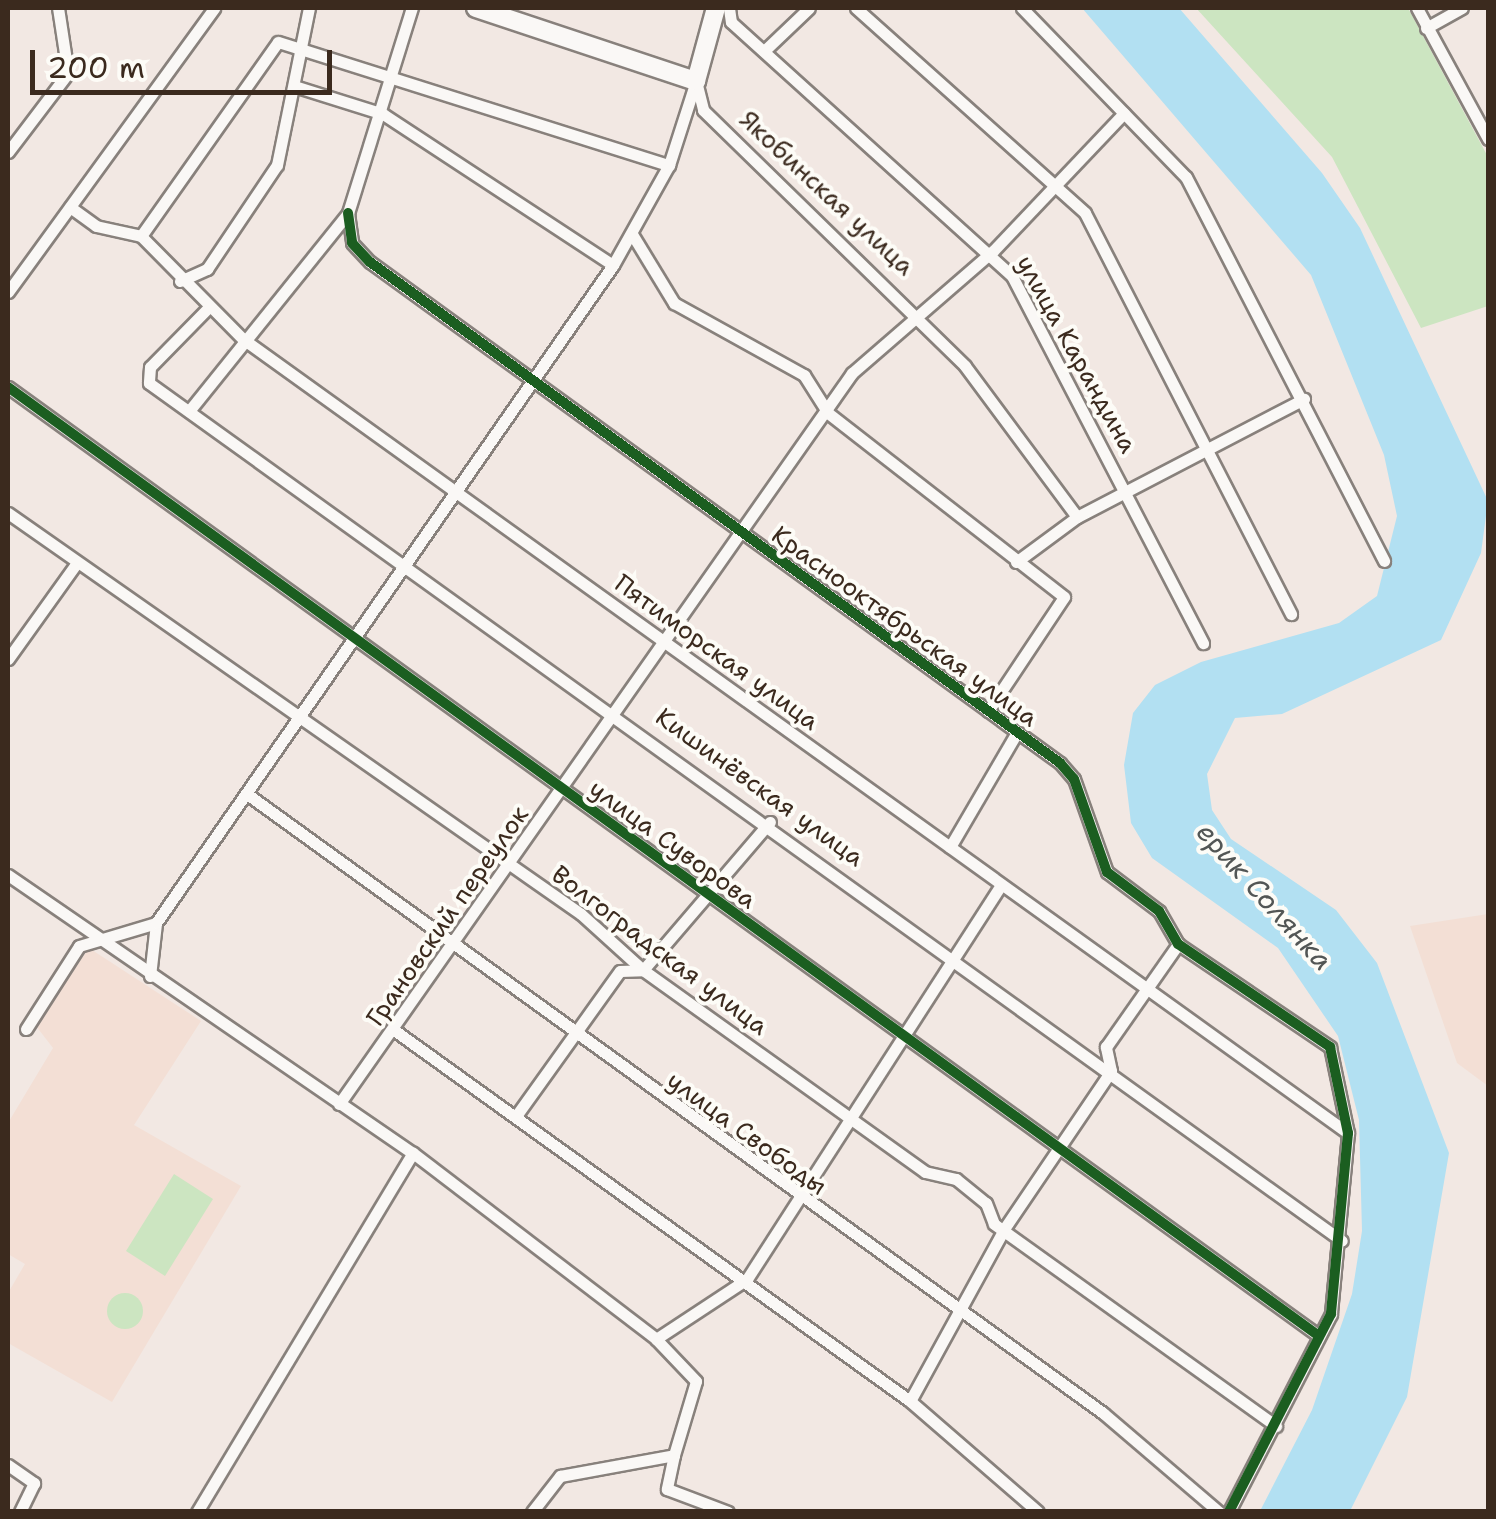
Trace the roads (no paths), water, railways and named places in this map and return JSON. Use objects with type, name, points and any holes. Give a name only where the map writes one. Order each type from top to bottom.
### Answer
[{"type":"street","points":[[8,152],[68,72],[58,8]]},
{"type":"street","points":[[8,292],[214,8]]},
{"type":"street","points":[[180,281],[207,269],[272,175],[297,87],[310,8]]},
{"type":"street","points":[[189,411],[348,213],[383,114],[412,8]]},
{"type":"street","points":[[476,8],[696,81]]},
{"type":"street","points":[[150,976],[156,923],[451,490],[632,234],[670,165],[716,8]]},
{"type":"street","name":"улица Карандина","points":[[728,8],[731,22],[993,251],[1127,491],[1203,643]]},
{"type":"street","points":[[764,51],[809,8]]},
{"type":"street","points":[[856,8],[1055,182],[1096,228],[1291,614]]},
{"type":"street","points":[[1022,8],[1171,156],[1225,238],[1384,561]]},
{"type":"street","points":[[1417,8],[1488,139]]},
{"type":"street","points":[[1426,28],[1462,8]]},
{"type":"street","points":[[70,206],[96,226],[141,236],[273,44],[304,47],[670,165]]},
{"type":"street","name":"Якобинская улица","points":[[696,81],[703,110],[918,314],[1077,517]]},
{"type":"street","points":[[297,87],[383,114],[613,264]]},
{"type":"street","name":"Грановский переулок","points":[[339,1104],[667,644],[852,373],[888,350],[918,314],[993,251],[1124,113]]},
{"type":"street","name":"Краснооктябрьская улица","points":[[348,213],[359,254],[535,375],[744,534],[1069,771],[1100,863],[1159,911],[1178,944],[1330,1047],[1348,1133],[1342,1241],[1331,1314],[1316,1334],[1276,1426],[1229,1512]]},
{"type":"street","points":[[632,234],[653,256],[674,302],[790,364],[828,413],[1064,598],[988,710]]},
{"type":"street","name":"Пятиморская улица","points":[[141,236],[207,309],[243,339],[1348,1133]]},
{"type":"street","name":"Кишинёвская улица","points":[[207,309],[146,378],[618,712],[1342,1241]]},
{"type":"street","name":"улица Суворова","points":[[8,387],[1316,1334]]},
{"type":"street","points":[[1016,562],[1077,517],[1304,399]]},
{"type":"street","name":"Волгоградская улица","points":[[8,513],[76,564],[300,714],[643,970],[924,1172],[956,1179],[1004,1229],[1276,1426]]},
{"type":"street","points":[[8,658],[76,564]]},
{"type":"street","points":[[950,847],[1008,762],[1016,734]]},
{"type":"street","name":"улица Свободы","points":[[247,794],[958,1314],[1103,1413],[1218,1512]]},
{"type":"street","points":[[516,1116],[620,970],[643,970],[770,822]]},
{"type":"street","points":[[8,875],[97,940],[413,1153],[656,1339],[697,1386],[674,1455],[668,1489],[728,1512]]},
{"type":"street","points":[[656,1339],[747,1279],[1001,885]]},
{"type":"street","points":[[26,1029],[79,946],[156,923]]},
{"type":"street","points":[[910,1400],[1004,1229],[1057,1144],[1111,1070],[1106,1047],[1178,944]]},
{"type":"street","points":[[394,1030],[747,1279],[910,1400],[1038,1512]]},
{"type":"street","points":[[197,1512],[413,1153]]},
{"type":"street","points":[[532,1512],[560,1476],[674,1455]]},
{"type":"street","points":[[8,1465],[34,1482],[20,1512]]},
{"type":"water","name":"ерик Солянка","points":[[1082,8],[1179,8],[1322,173],[1360,228],[1488,501],[1481,553],[1441,640],[1282,714],[1235,718],[1207,774],[1212,810],[1231,839],[1336,910],[1377,963],[1449,1153],[1407,1397],[1350,1511],[1260,1511],[1312,1410],[1352,1294],[1362,1231],[1359,1120],[1338,1036],[1278,948],[1152,858],[1131,823],[1124,765],[1133,713],[1155,685],[1201,662],[1339,623],[1377,596],[1397,516],[1384,455],[1311,275]]}]
